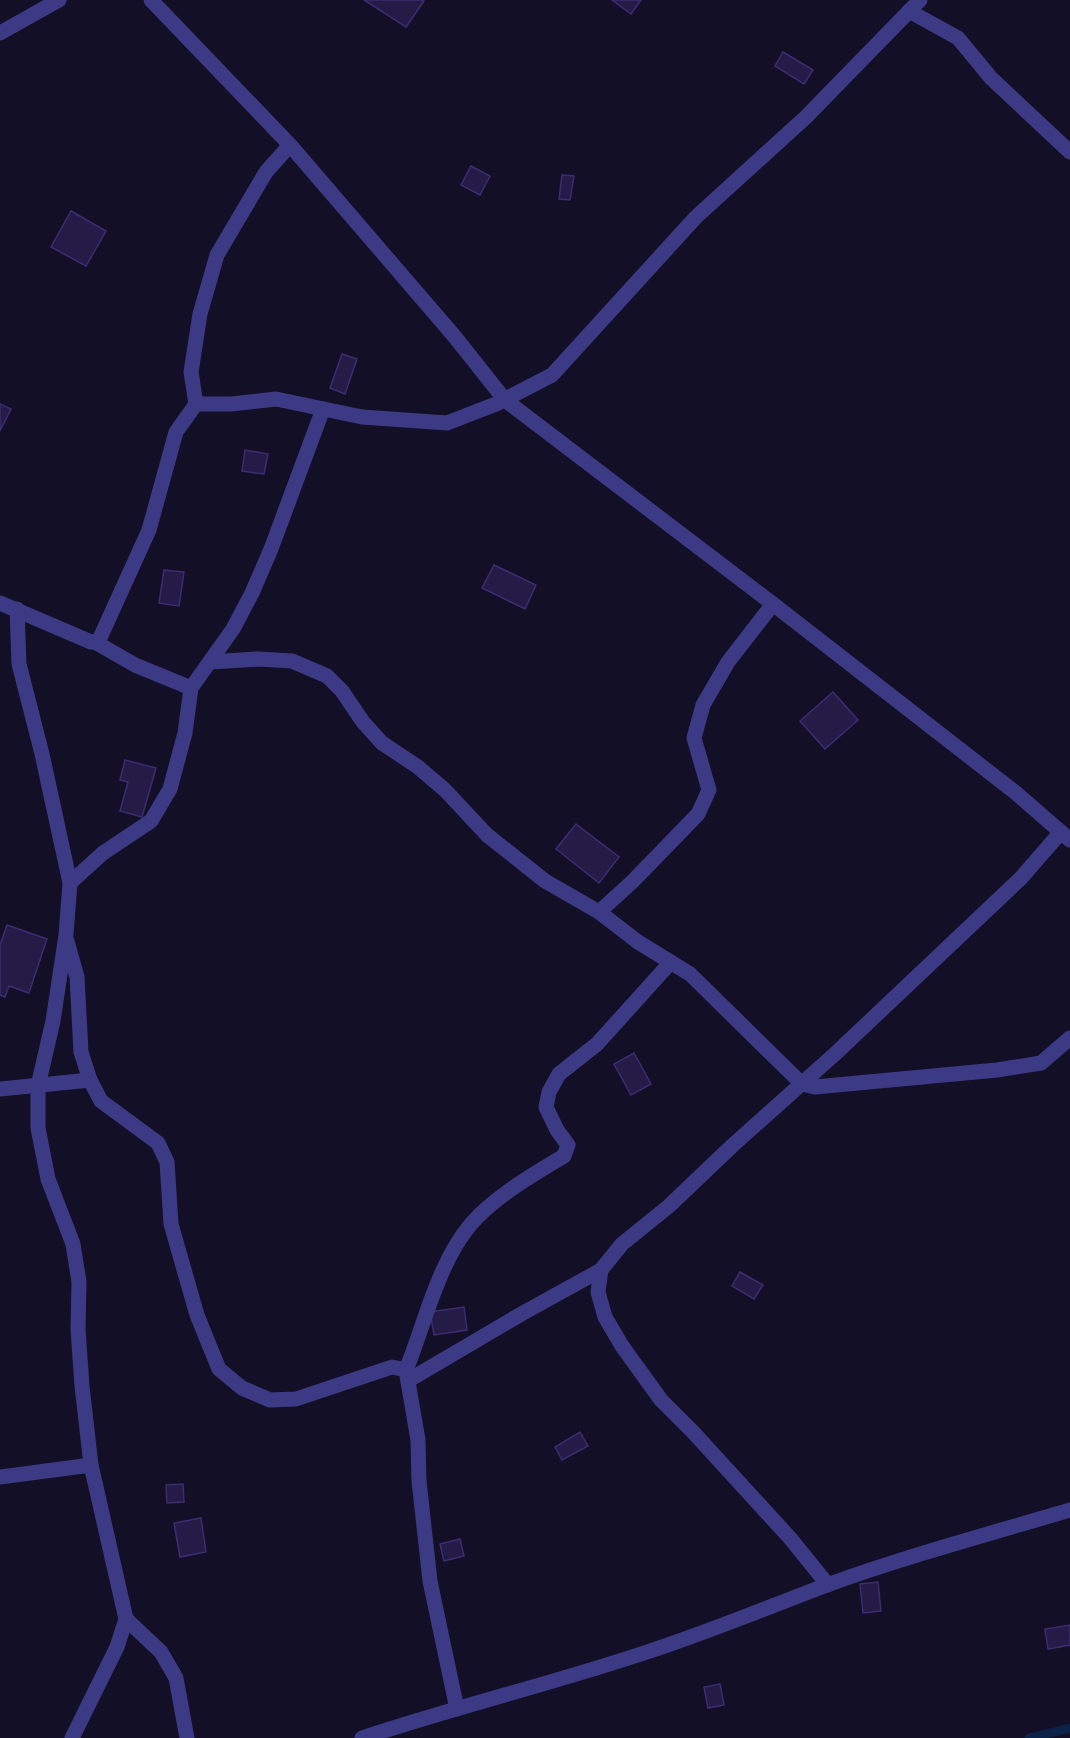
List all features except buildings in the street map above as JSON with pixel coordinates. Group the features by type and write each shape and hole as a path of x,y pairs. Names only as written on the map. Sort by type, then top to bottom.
{"street":[{"path":"0,33 58,0"},
{"path":"151,0 291,145 455,337 504,400 773,604 1016,793 1066,836 802,1084 669,1206 622,1244 601,1270 407,1375"},
{"path":"196,404 231,404 276,399 362,417 447,423 504,400 552,375 696,217 806,117 920,0"},
{"path":"909,11 958,38 991,78 1070,152"},
{"path":"95,642 100,638 149,530 176,432 196,404 191,372 200,314 217,255 266,172 291,145"},
{"path":"70,883 103,853 151,821 170,789 185,733 191,688 233,629 252,593 271,549 323,409"},
{"path":"0,603 95,642 135,665 191,688"},
{"path":"599,912 633,881 698,814 709,790 694,738 703,705 728,662 773,604"},
{"path":"16,609 19,664 42,753 70,883 66,935 53,1022 38,1086 38,1128 48,1179 73,1244 79,1282 78,1329 91,1465 126,1619 117,1647 72,1738"},
{"path":"210,662 258,659 292,661 327,676 342,691 363,722 382,743 418,767 446,790 487,835 545,881 599,912 638,942 690,974 802,1084 815,1087 997,1070 1041,1063 1070,1038"},
{"path":"66,935 77,977 81,1052 90,1080 101,1101 158,1143 168,1162 171,1224 196,1315 219,1369 242,1388 270,1400 296,1398 392,1367 407,1375"},
{"path":"457,1709 430,1581 419,1481 418,1440 407,1375 432,1298 456,1246 471,1224 490,1205 564,1156 568,1145 557,1130 546,1107 549,1092 559,1074 597,1044 671,962"},
{"path":"0,1089 90,1080"},
{"path":"601,1270 598,1292 605,1317 622,1346 661,1400 790,1538 828,1585"},
{"path":"0,1477 91,1465"},
{"path":"362,1738 606,1666 747,1617 828,1585 957,1543 1070,1510"},
{"path":"126,1619 161,1652 176,1678 187,1738"}],"waterway":[{"path":"1029,1738 1070,1728"}]}
